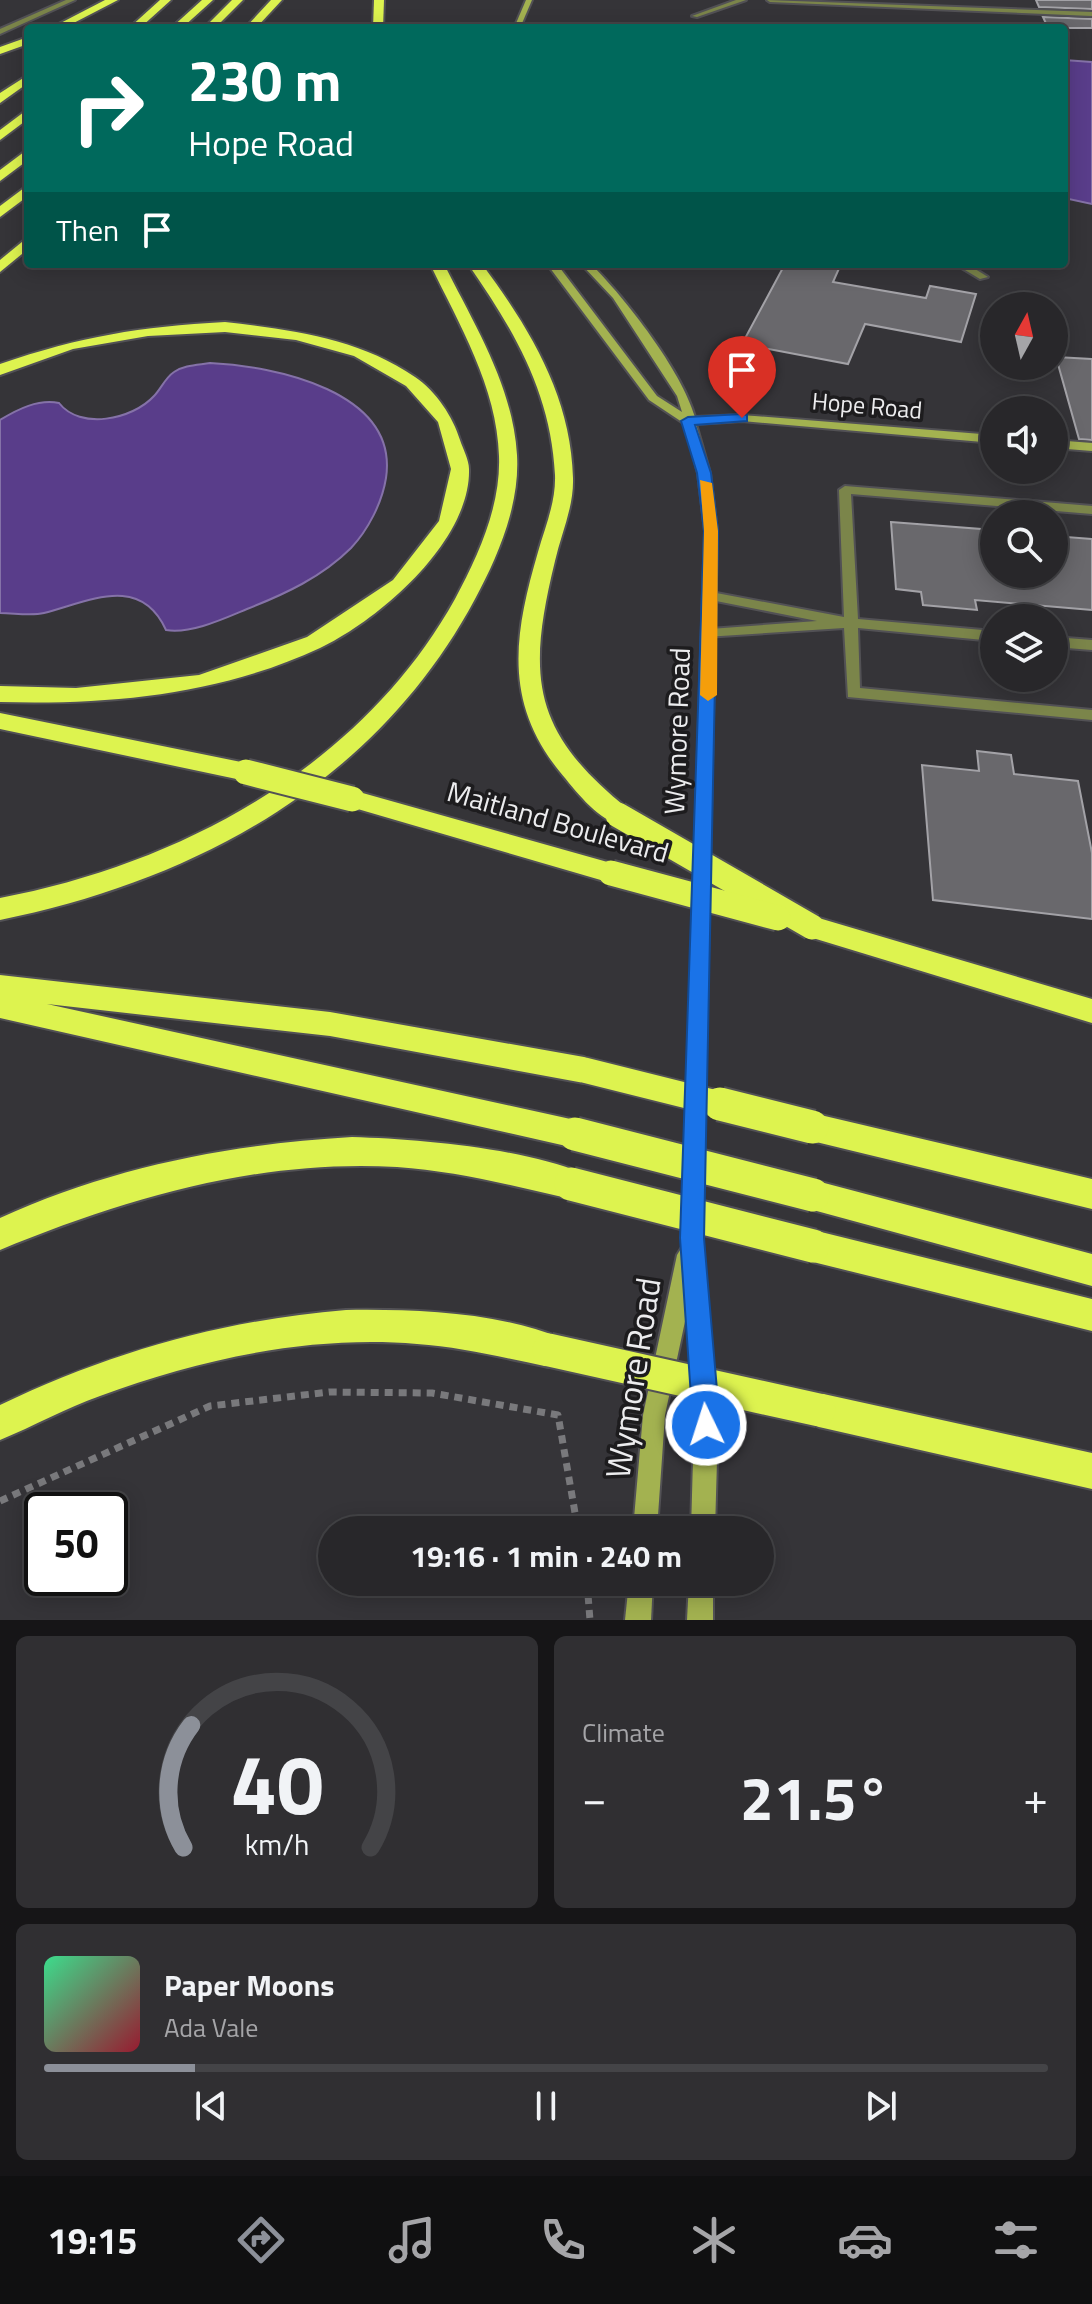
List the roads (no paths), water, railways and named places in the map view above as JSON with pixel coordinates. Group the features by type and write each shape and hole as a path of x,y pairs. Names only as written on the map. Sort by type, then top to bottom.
{"highway":[{"path":"64,24 113,0"},
{"path":"93,24 124,0"},
{"path":"139,24 166,0"},
{"path":"181,24 208,0"},
{"path":"213,24 238,0"},
{"path":"254,24 277,0"},
{"path":"378,24 379,0"},
{"path":"0,51 24,42"},
{"path":"0,99 24,81"},
{"path":"0,136 24,116"},
{"path":"0,177 24,156"},
{"path":"0,213 24,192"},
{"path":"0,268 24,245"},
{"path":"0,909 132,875 205,843 288,794 333,759 411,684 476,579 500,517 508,457 496,395 439,268"},
{"path":"478,268 542,366 557,417 564,482 536,598 529,688 541,722 563,759 593,796 618,815 812,927"},
{"path":"0,370 70,345 148,331 225,327 297,335 360,353 412,382 446,421 460,469 448,522 400,585 314,642 201,682 76,696 0,694"},
{"name":"Maitland Boulevard","path":"0,721 246,772 352,799 812,927 1092,1011"},
{"path":"0,987 330,1024 584,1070 1092,1194"},
{"path":"0,1006 575,1134 1092,1270"},
{"path":"0,1234 101,1194 288,1155 395,1153 494,1166 1092,1315"},
{"path":"0,1423 184,1351 260,1332 332,1326 402,1326 549,1350 1092,1471"}],"main road":[{"path":"519,24 529,0"},
{"path":"555,268 653,398 688,421"},
{"name":"Wymore Road","path":"590,268 617,296 683,396 704,473 711,531 692,1238 706,1425 703,1516"},
{"name":"Hope Road","path":"688,421 742,418 980,438"},
{"path":"1068,445 1092,447"},
{"name":"Wymore Road","path":"646,1516 654,1415 692,1238"},
{"path":"638,1620 640,1596"},
{"path":"700,1620 701,1596"}],"street":[{"path":"0,32 72,0"},
{"path":"695,16 743,0"},
{"path":"770,0 892,2 1092,14"},
{"path":"967,268 983,277"},
{"path":"1092,510 845,490 853,693 1092,715"},
{"path":"711,596 851,623 980,635"},
{"path":"710,634 851,623"},
{"path":"1068,643 1092,645"}]}
